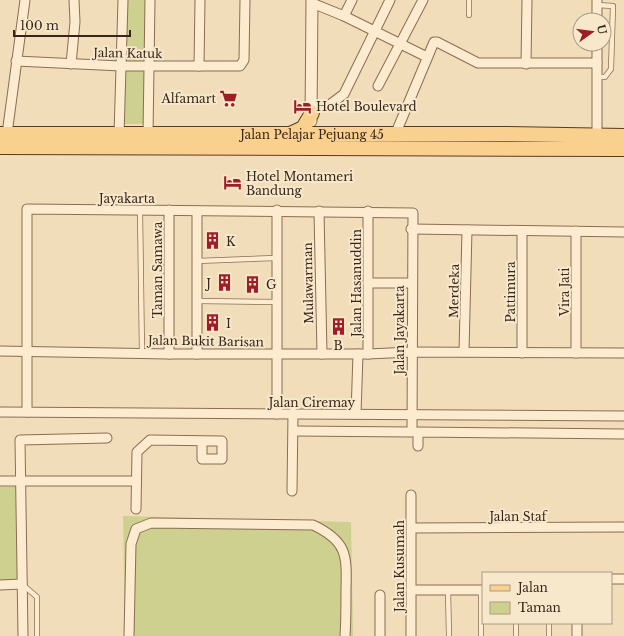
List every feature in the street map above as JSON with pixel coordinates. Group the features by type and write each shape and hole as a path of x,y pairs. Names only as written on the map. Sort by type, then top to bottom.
{"main road":[{"path":"287,135 303,128 312,110 329,135"},
{"name":"Jalan Pelajar Pejuang 45","path":"4,134 287,135 310,141 329,135 624,136"},
{"name":"Jalan Pelajar Pejuang 45","path":"0,147 310,141 624,149"}],"street":[{"path":"4,134 25,0"},
{"path":"71,64 75,22 74,0"},
{"path":"119,135 123,0"},
{"path":"148,135 150,0"},
{"path":"199,66 200,0"},
{"name":"Jalan Katuk","path":"16,61 121,66 240,66 244,60 245,0"},
{"path":"344,16 352,0"},
{"path":"312,110 328,106 344,94 390,0"},
{"path":"378,86 423,0"},
{"path":"526,64 527,0"},
{"path":"310,141 312,110 312,2 427,57"},
{"path":"395,135 433,43 437,42 478,63 597,64"},
{"path":"597,52 597,136"},
{"name":"Jayakarta","path":"27,412 27,210 277,210 412,213 411,229"},
{"name":"Taman Samawa","path":"169,210 169,354"},
{"path":"277,210 277,414"},
{"path":"197,211 197,354"},
{"name":"Mulawarman","path":"319,211 322,354"},
{"name":"Jalan Hasanuddin","path":"368,211 368,354"},
{"path":"411,229 624,232"},
{"name":"Jalan Jayakarta","path":"294,431 412,432 411,229"},
{"name":"Merdeka","path":"464,352 467,230"},
{"name":"Pattimura","path":"522,230 522,353"},
{"name":"Vira Jati","path":"576,231 576,353"},
{"path":"368,283 412,283"},
{"name":"Jalan Bukit Barisan","path":"0,350 169,354 368,354 412,352 624,353"},
{"path":"356,414 358,354"},
{"name":"Jalan Ciremay","path":"0,412 624,416"},
{"path":"292,491 294,431 293,413"},
{"path":"418,446 418,432 624,434"},
{"path":"22,636 20,440 107,438"},
{"path":"136,509 138,452 150,440 202,441"},
{"path":"0,482 136,481"},
{"name":"Jalan Kusumah","path":"411,495 411,636"},
{"path":"129,636 131,544 136,528 151,523 313,525 324,530 334,538 346,560 345,636"},
{"name":"Jalan Staf","path":"412,528 624,527"},
{"path":"612,579 624,579"},
{"path":"0,585 22,584"},
{"path":"411,590 482,590"},
{"path":"380,595 380,636"},
{"path":"577,624 577,636"}],"lane":[{"path":"468,0 469,15"},
{"path":"597,2 614,6 611,69 605,77 598,77"},
{"path":"140,210 142,353"},
{"path":"197,261 276,258"},
{"path":"198,301 277,302"},
{"path":"22,584 37,597 37,636"},
{"path":"448,590 449,636"},
{"path":"481,636 482,590"},
{"path":"516,624 516,636"},
{"path":"549,624 549,636"}],"green space":[{"path":"125,0 150,0 151,124 123,124"},
{"path":"0,487 17,487 19,581 0,582"},
{"path":"123,516 351,522 353,636 125,636"}],"place":[{"name":"Alfamart","path":"229,98"},
{"name":"Hotel Boulevard","path":"303,106"},
{"name":"Hotel Montameri Bandung","path":"233,183"},
{"name":"K","path":"213,241"},
{"name":"J","path":"224,283"},
{"name":"G","path":"253,284"},
{"name":"I","path":"213,323"},
{"name":"B","path":"338,326"}]}
